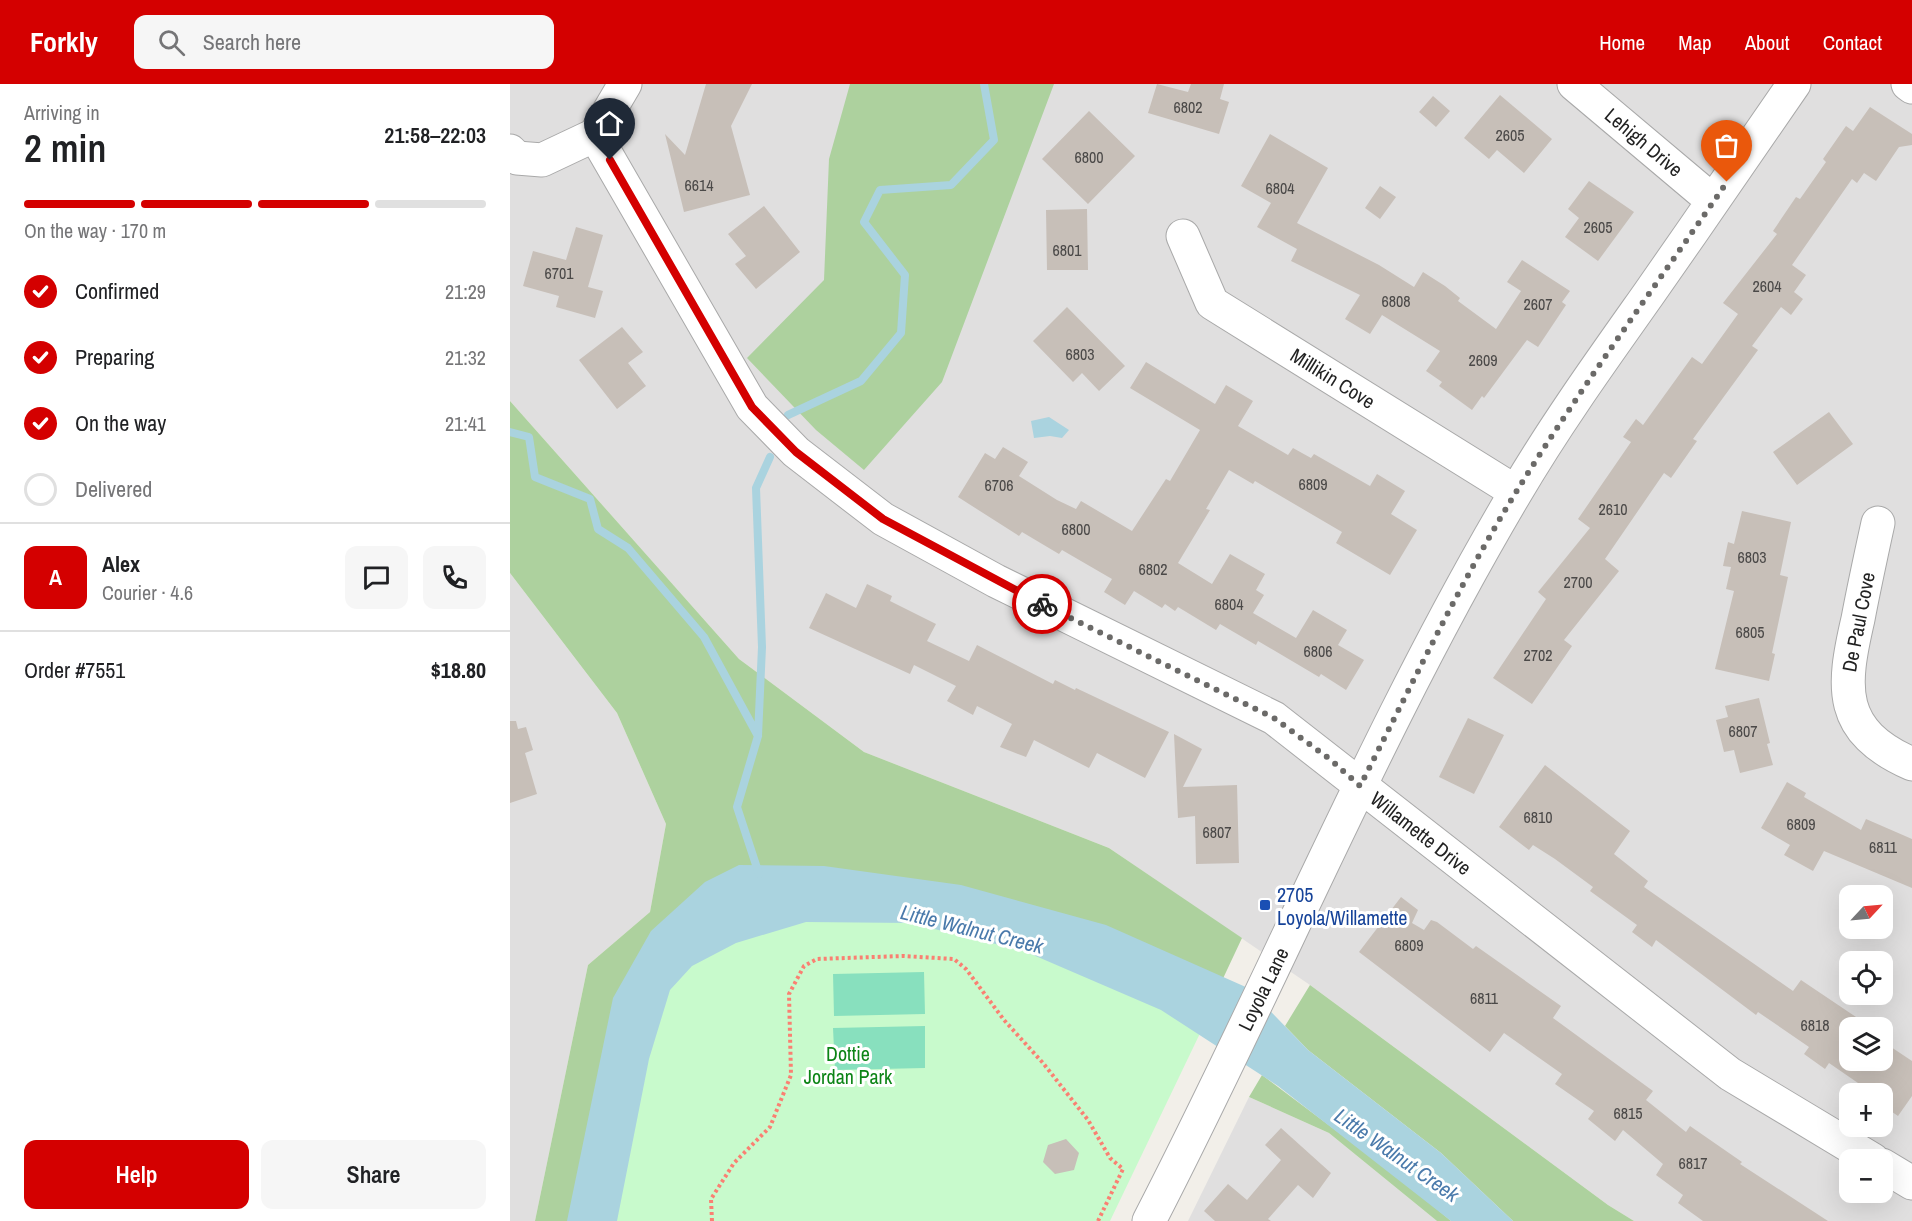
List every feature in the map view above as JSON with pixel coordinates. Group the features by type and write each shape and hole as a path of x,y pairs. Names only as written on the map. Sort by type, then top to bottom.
{"street":[{"path":"510,151 517,158 542,160 595,135 625,84"},
{"name":"Lehigh Drive","path":"1574,84 1713,201"},
{"name":"Loyola Lane","path":"1149,1221 1285,945 1360,786 1442,625 1516,492 1580,392 1794,84"},
{"path":"1908,84 1912,87"},
{"name":"Willamette Drive","path":"595,135 752,407 796,452 883,519 996,581 1274,718 1331,760 1360,786 1730,1074 1855,1149"},
{"name":"Millikin Cove","path":"1183,236 1212,303 1516,492"},
{"name":"De Paul Cove","path":"1878,523 1846,684 1852,710 1864,732 1885,751 1912,764"},
{"path":"1893,1172 1912,1183"}],"path":[{"path":"712,1221 711,1199 734,1163 770,1127 791,1075 789,994 804,966 817,960 903,956 954,959 966,969 1004,1020 1088,1120 1110,1158 1123,1169 1098,1221"}],"shaded area":[{"path":"510,84 1912,84 1912,1221 1634,1221 1608,1205 1310,985 1109,848 864,752 739,659 510,401"},
{"path":"510,573 617,713 666,824 650,912 588,965 535,1221 510,1221"},
{"path":"1249,1097 1329,1133 1437,1221 1188,1221"}],"green space":[{"path":"850,84 1054,84 942,382 864,470 816,430 747,358 824,280 829,159"},
{"path":"510,401 739,659 864,752 1109,848 1242,938 1204,1019 735,1221 535,1221 588,965 650,912 666,824 617,713 510,573"},
{"name":"Dottie Jordan Park","path":"848,906 1061,952 1204,1025 1110,1221 594,1221 618,1015 710,942"},
{"path":"924,972 925,1014 834,1016 833,974"},
{"path":"1310,985 1608,1205 1634,1221 1513,1221 1441,1153 1308,1050 1285,1026"},
{"path":"925,1026 925,1068 835,1070 833,1028"},
{"path":"1262,1075 1406,1183 1451,1221 1437,1221 1329,1133 1249,1097"}],"water":[{"path":"1049,417 1069,430 1062,438 1050,436 1034,438 1031,421"},
{"name":"Little Walnut Creek","path":"739,865 824,866 961,885 1106,925 1248,988 1308,1050 1441,1153 1513,1221 1451,1221 1278,1086 1161,1010 1024,951 910,923 806,922 736,943 692,966 670,990 649,1059 617,1221 567,1221 613,998 651,931 705,882"}],"building":[{"path":"706,84 752,84 731,126 750,195 684,212 665,134 685,155"},
{"path":"1157,84 1188,92 1191,84 1224,84 1220,99 1229,102 1219,134 1148,113"},
{"path":"1500,95 1552,139 1524,173 1497,150 1489,159 1464,138"},
{"path":"1433,96 1450,111 1436,127 1419,112"},
{"path":"1870,107 1912,134 1912,145 1899,147 1876,181 1864,173 1857,183 1852,179 1792,265 1806,275 1794,292 1803,299 1791,315 1781,307 1752,346 1758,350 1693,439 1697,441 1671,478 1664,473 1605,559 1619,571 1564,640 1572,646 1532,704 1493,678 1546,599 1538,592 1590,528 1578,519 1631,442 1623,437 1636,419 1643,425 1692,357 1702,364 1738,314 1723,303 1777,234 1773,231 1796,197 1800,199 1826,162 1823,159 1846,126 1853,131"},
{"path":"1089,111 1135,156 1088,204 1042,159"},
{"path":"1270,134 1328,168 1297,223 1379,265 1414,287 1423,272 1445,286 1460,298 1458,301 1496,329 1521,291 1507,282 1522,260 1570,291 1562,302 1566,305 1538,347 1527,340 1484,398 1482,396 1472,410 1439,386 1442,382 1426,371 1440,351 1382,315 1370,334 1345,319 1360,295 1291,261 1297,249 1257,227 1271,203 1241,186"},
{"path":"1589,181 1634,212 1598,261 1565,237 1579,218 1568,209"},
{"path":"1380,186 1396,197 1380,219 1365,208"},
{"path":"764,206 800,252 756,289 735,264 746,256 728,234"},
{"path":"1087,209 1088,270 1047,270 1046,210"},
{"path":"576,227 603,235 588,287 603,291 595,318 556,307 559,296 523,286 533,251 566,260"},
{"path":"1067,307 1125,366 1099,391 1082,373 1073,382 1033,341"},
{"path":"622,327 643,352 628,363 646,386 617,409 579,360"},
{"path":"1146,362 1215,404 1226,385 1253,401 1238,426 1288,455 1293,448 1311,458 1314,454 1370,486 1377,474 1405,491 1391,514 1417,530 1390,575 1336,543 1342,532 1255,481 1253,484 1229,470 1206,509 1210,510 1178,563 1212,584 1230,554 1265,574 1256,590 1264,595 1253,613 1296,638 1313,610 1347,630 1338,645 1364,660 1346,690 1321,674 1319,677 1258,641 1256,645 1220,624 1216,630 1178,607 1175,611 1165,604 1162,608 1134,591 1125,605 1104,592 1112,579 1062,550 1059,554 1022,532 1019,536 958,497 985,453 995,459 1003,447 1028,462 1019,476 1057,500 1076,509 1081,501 1132,531 1166,479 1170,481 1200,430 1130,388"},
{"path":"1829,412 1853,444 1797,485 1773,452"},
{"path":"1742,511 1791,522 1780,575 1788,577 1772,653 1775,654 1769,681 1715,669 1734,591 1726,589 1731,567 1723,566 1728,542 1734,544"},
{"path":"867,584 892,596 890,601 936,624 927,641 969,661 977,645 1053,684 1055,680 1075,690 1076,688 1169,732 1145,778 1097,753 1089,768 1034,740 1026,757 1000,747 1012,724 977,706 973,715 947,701 956,686 914,665 910,674 809,628 826,593 856,608"},
{"path":"1759,698 1773,765 1740,773 1734,750 1724,752 1716,720 1728,717 1725,706"},
{"path":"1468,718 1504,735 1474,794 1439,777"},
{"path":"510,721 516,721 518,729 526,727 533,750 525,753 537,794 510,803"},
{"path":"1174,734 1202,749 1183,787 1237,785 1239,863 1196,864 1195,816 1178,818"},
{"path":"1545,765 1630,831 1614,854 1648,881 1644,887 1793,991 1801,980 1856,1017 1839,1017 1839,1070 1829,1063 1825,1069 1804,1054 1809,1047 1758,1012 1756,1015 1656,940 1652,947 1632,932 1637,925 1590,891 1593,887 1533,845 1529,850 1499,827"},
{"path":"1787,782 1806,793 1804,797 1861,830 1866,819 1912,839 1912,888 1824,851 1813,871 1784,855 1790,845 1761,828"},
{"path":"1401,897 1418,910 1412,923 1424,930 1431,920 1437,922 1473,949 1476,946 1561,1006 1553,1018 1653,1091 1646,1100 1686,1132 1690,1126 1742,1162 1740,1164 1828,1221 1703,1221 1678,1203 1683,1195 1656,1175 1663,1164 1623,1130 1615,1141 1588,1119 1594,1111 1555,1084 1562,1074 1504,1033 1490,1052 1359,952"},
{"path":"1893,1048 1912,1061 1912,1096 1898,1116 1893,1113 1893,1083 1858,1083 1841,1071 1893,1071"},
{"path":"1281,1128 1331,1173 1313,1198 1298,1185 1268,1219 1271,1221 1215,1221 1204,1211 1228,1184 1247,1200 1281,1160 1265,1145"},
{"path":"1066,1139 1079,1153 1074,1170 1055,1174 1043,1162 1048,1145"}],"waterway":[{"path":"788,415 861,381 901,333 905,275 864,222 880,190 951,185 994,140 984,84"},
{"path":"510,432 529,437 535,477 590,499 598,529 628,548 704,637 758,736"},
{"path":"759,874 737,807 758,736 762,647 756,488 770,457"}],"way so far":[{"path":"1042,604 1274,718 1331,760 1360,786 1442,625 1516,492 1580,392 1727,182"}],"place":[{"name":"2705 Loyola/Willamette","path":"1265,905"}],"route":[{"path":"610,160 752,407 796,452 883,519 1042,604"}]}
